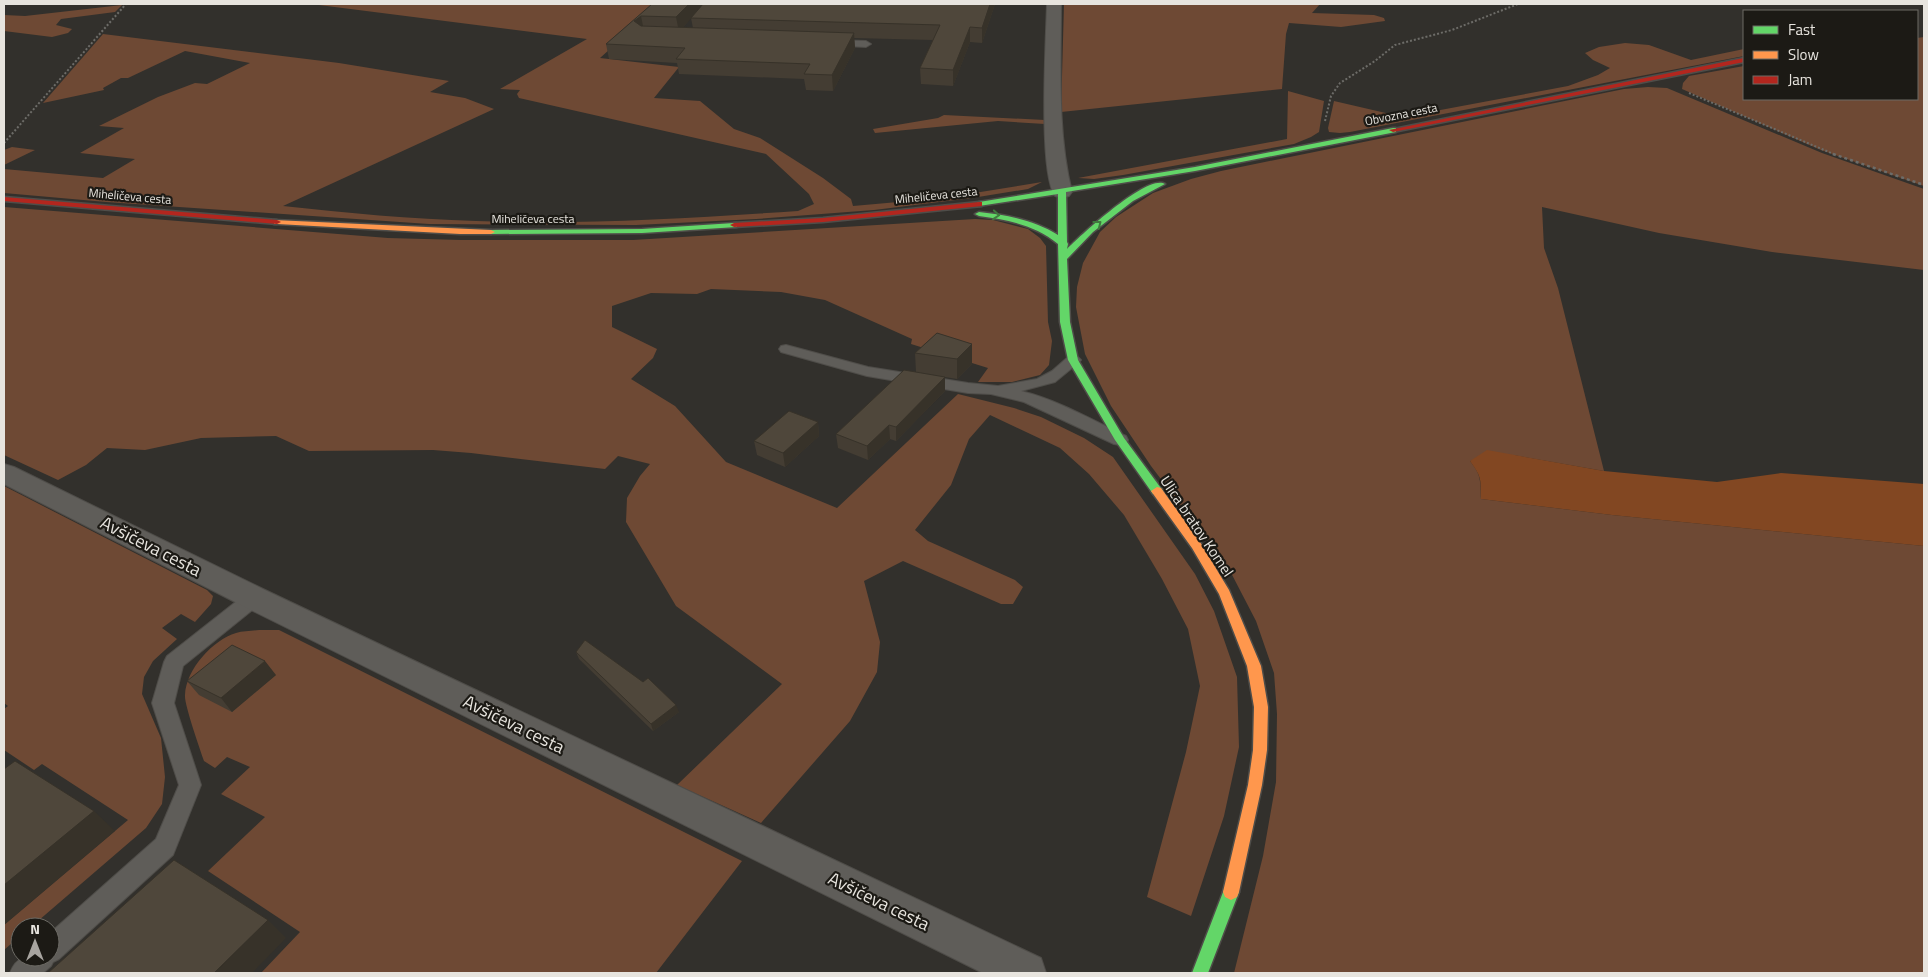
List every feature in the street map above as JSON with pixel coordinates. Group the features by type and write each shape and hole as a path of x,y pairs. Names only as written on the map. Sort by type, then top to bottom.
{"street":[{"path":"1054,4 1053,83 1056,166 1062,192"},
{"name":"Obvozna cesta","path":"1062,192 1195,169 1743,60"},
{"path":"1063,258 1090,230 1130,199 1195,169"},
{"name":"Miheličeva cesta","path":"4,199 287,223 460,232 652,230 746,226 913,212 1062,192"},
{"name":"Ulica bratov Komel","path":"1062,192 1064,244 1062,295 1065,322 1073,360 1120,440 1196,545 1225,593 1254,666 1261,707 1260,750 1246,831 1230,896 1200,973"},
{"path":"913,212 1007,216 1034,223 1051,231 1064,244"},
{"name":"Avšičeva cesta","path":"4,473 254,598 1026,973"}],"lane":[{"path":"819,42 866,44"},
{"path":"786,349 867,371 968,388 992,389 1042,383 1060,375 1073,360"},
{"path":"992,389 1029,398 1070,415 1120,440"},
{"path":"60,941 165,847 190,785 163,702 174,662 254,598"}],"path":[{"path":"4,144 126,4"},
{"path":"1321,144 1331,94 1341,81 1376,60 1397,44 1457,29 1518,4"},
{"path":"1651,78 1851,161 1924,185"}],"shaded area":[{"path":"311,4 660,4 600,58 679,67 654,98 700,101 734,129 760,138 823,178 851,199 853,206 943,198 1042,182 1028,189 874,210 756,219 636,225 429,224 106,202 4,193 4,169 103,178 135,159 80,153 124,128 99,126 158,97 195,83 207,84 250,63 185,51 128,78 121,78 103,88 104,90 43,103 103,34 339,63 449,81 430,92 465,98 494,109 283,206 427,219 556,222 798,211 814,204 809,194 766,154 519,98 517,94 520,90 500,89 587,39"},
{"path":"1064,4 1320,4 1312,13 1374,15 1384,18 1385,21 1341,27 1289,23 1286,34 1282,89 1061,112"},
{"path":"122,5 115,12 61,19 56,25 72,29 68,33 52,37 4,31 4,15 25,16"},
{"path":"1924,37 1924,186 1821,150 1682,89 1683,83 1689,76 1743,66 1743,100 1918,100 1918,38"},
{"path":"1625,43 1649,45 1691,60 1743,49 1743,56 1350,132 1329,132 1328,128 1334,101 1403,117 1568,86 1598,75 1610,68 1593,60 1585,53 1599,47"},
{"path":"1667,88 1822,153 1924,189 1924,270 1772,252 1659,233 1542,207 1544,248 1558,288 1604,471 1513,455 1470,461 1478,475 1481,499 1612,515 1924,546 1924,973 1234,973 1263,856 1276,782 1277,714 1274,673 1256,621 1229,569 1151,466 1111,406 1085,354 1076,307 1077,287 1083,263 1100,232 1116,217 1153,193 1191,179 1221,171 1624,89"},
{"path":"1288,91 1324,101 1319,132 1311,137 1294,144 1123,175 1094,179 1078,178 1287,139"},
{"path":"944,115 1045,120 1045,124 998,121 875,133 873,129 938,118"},
{"path":"12,147 35,150 4,165 4,150"},
{"path":"4,207 388,238 461,240 633,240 975,219 993,220 1028,229 1040,238 1046,246 1048,322 1052,341 1049,365 1040,375 1012,382 978,382 988,368 911,344 912,339 825,300 781,292 711,289 697,294 651,293 612,306 612,327 657,349 653,358 631,379 675,406 726,462 837,508 958,394 1041,417 1084,438 1113,457 1195,574 1214,611 1237,677 1239,747 1224,816 1191,916 1147,897 1186,752 1200,686 1188,629 1162,579 1124,515 1089,474 1060,448 990,415 969,439 951,485 915,530 928,541 1015,580 1023,587 1013,604 1001,604 903,561 864,581 880,642 877,672 850,721 761,823 677,785 782,684 676,606 626,522 627,498 640,476 650,464 618,456 605,469 433,450 309,451 276,436 201,438 145,450 107,448 86,465 58,480 4,455"},
{"path":"1487,450 1604,471 1717,482 1781,473 1924,484 1924,546 1612,515 1481,499 1480,479 1470,461"},
{"path":"4,486 207,590 213,596 211,604 195,622 181,614 162,628 177,639 153,661 144,677 142,694 161,738 165,777 162,804 146,828 43,917 13,917 128,820 42,764 34,770 4,750 4,709 8,706 4,703"},
{"path":"279,630 742,861 656,973 261,973 300,932 208,871 265,817 221,794 250,767 227,757 215,768 204,761 185,700 190,675 210,649 218,642 236,633"},
{"path":"10,920 10,945 4,950 4,925"}],"building":[{"path":"652,4 689,4 676,17 641,16 634,21 641,26 854,33 832,75 804,74 810,64 676,59 685,48 606,44"},
{"path":"703,4 990,4 982,28 970,27 953,70 920,68 940,25 691,18"},
{"path":"937,333 972,344 957,359 915,353"},
{"path":"904,370 945,377 896,427 889,425 867,446 836,434"},
{"path":"789,411 818,422 783,453 754,441"},
{"path":"585,640 643,682 648,678 676,705 651,724 576,652"},
{"path":"232,645 265,661 221,698 187,681"},
{"path":"15,761 94,811 4,885 4,769"},
{"path":"174,860 268,920 214,973 48,973 55,967 60,967 60,962"}],"traffic: fast":[{"path":"979,204 1195,169 1393,130"},
{"path":"1063,258 1090,230 1130,199 1161,184"},
{"path":"1062,192 1063,295 1065,322 1073,360 1120,440 1157,491"},
{"path":"979,214 1024,222 1045,230 1064,244"},
{"path":"491,232 642,231 734,225"},
{"path":"1200,973 1231,892"}],"traffic: slow":[{"path":"277,222 491,232"},
{"path":"1157,491 1196,545 1225,593 1254,666 1261,707 1260,750 1255,785 1231,892"}],"traffic: jam":[{"path":"1918,33 1924,33"},
{"path":"1393,130 1743,60"},
{"path":"4,199 277,222"},
{"path":"734,225 823,220 979,204"}]}
